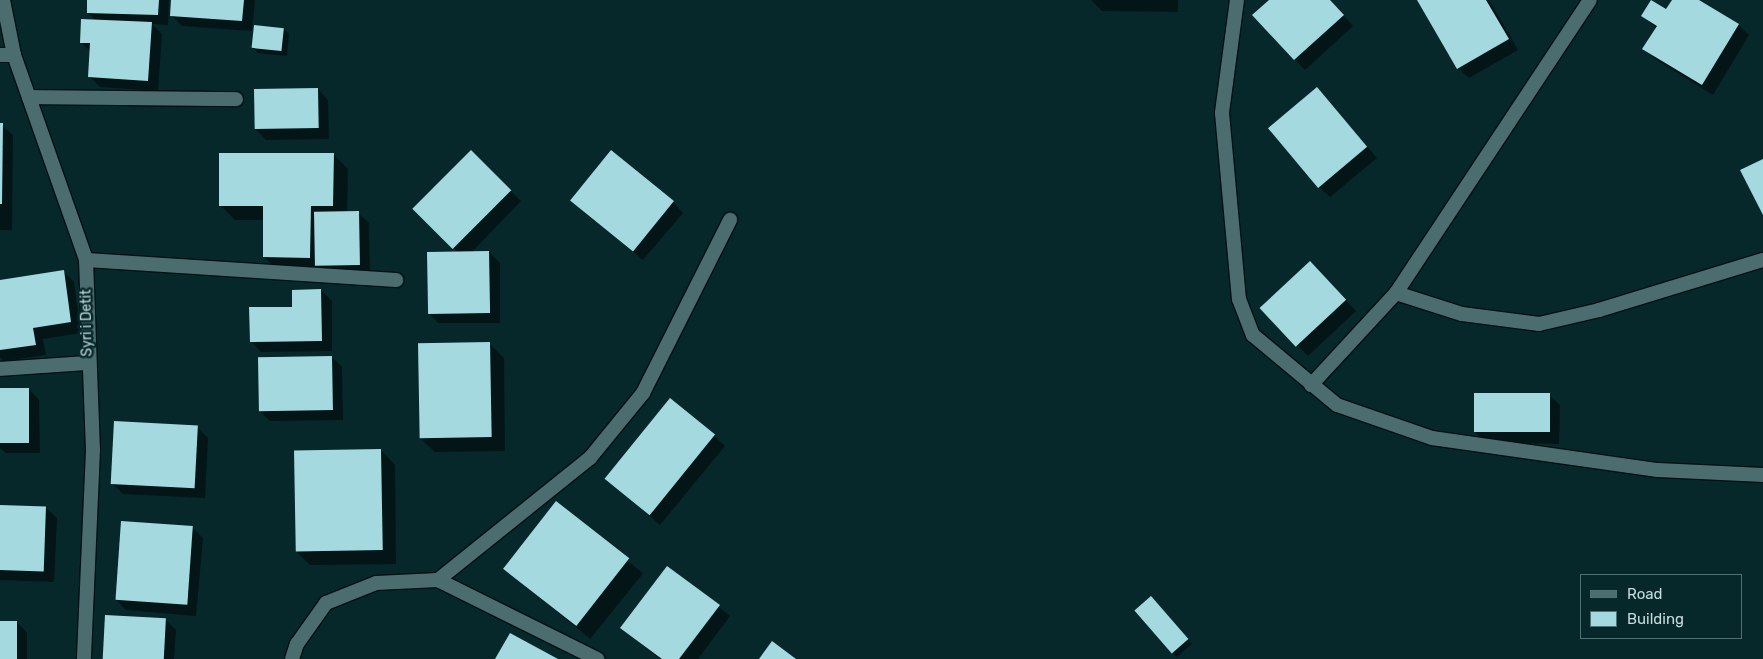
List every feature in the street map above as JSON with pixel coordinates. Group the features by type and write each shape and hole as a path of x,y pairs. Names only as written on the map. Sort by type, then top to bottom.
{"street":[{"name":"Syri i Detit","path":"3,0 7,55 29,97 86,260 87,363 93,450 84,659"},
{"path":"1237,0 1222,112 1239,299 1253,335 1337,405 1432,438 1658,470 1763,475"},
{"path":"1311,385 1396,293 1590,0"},
{"path":"29,97 236,99"},
{"path":"438,580 590,458 637,400 730,220"},
{"path":"86,260 396,280"},
{"path":"1396,293 1462,314 1539,324 1599,310 1763,260"},
{"path":"0,369 87,363"},
{"path":"292,659 297,644 326,603 376,583 438,580 597,659"}],"building":[{"path":"87,0 159,0 158,15 87,13"},
{"path":"171,0 244,0 242,21 170,16"},
{"path":"1269,0 1330,0 1344,15 1294,60 1252,15"},
{"path":"1417,0 1486,0 1509,39 1457,69"},
{"path":"1651,0 1666,9 1672,0 1699,0 1739,24 1702,85 1642,49 1657,26 1641,16"},
{"path":"81,19 152,22 148,81 88,77 90,43 80,43"},
{"path":"254,25 284,28 281,51 252,48"},
{"path":"1317,87 1367,147 1318,188 1268,128"},
{"path":"318,88 319,128 255,129 254,89"},
{"path":"0,123 3,123 2,204 0,204"},
{"path":"471,150 511,190 453,249 412,209"},
{"path":"611,150 674,201 633,251 570,201"},
{"path":"219,153 334,153 333,206 311,206 310,258 263,257 263,206 219,206"},
{"path":"1763,159 1763,215 1740,170"},
{"path":"359,211 360,265 315,266 314,212"},
{"path":"489,251 490,313 428,314 427,252"},
{"path":"1310,261 1346,300 1296,347 1260,308"},
{"path":"64,270 71,322 33,328 36,345 0,350 0,280"},
{"path":"321,289 322,341 250,342 249,307 292,307 292,290"},
{"path":"490,342 492,437 420,438 418,343"},
{"path":"332,356 333,410 259,411 258,357"},
{"path":"0,388 29,388 29,443 0,443"},
{"path":"1474,393 1550,393 1550,432 1474,432"},
{"path":"670,398 715,435 650,515 605,479"},
{"path":"114,421 198,425 195,488 111,484"},
{"path":"381,449 383,550 296,552 294,451"},
{"path":"556,501 629,558 576,626 503,569"},
{"path":"0,505 46,507 44,572 0,570"},
{"path":"121,521 193,526 187,605 115,600"},
{"path":"667,566 720,605 679,659 662,659 620,628"},
{"path":"1151,596 1188,639 1172,653 1134,610"},
{"path":"105,615 166,618 164,659 103,659"},
{"path":"0,621 17,621 17,659 0,659"},
{"path":"510,633 558,659 495,659"},
{"path":"772,641 796,659 759,659"}]}
